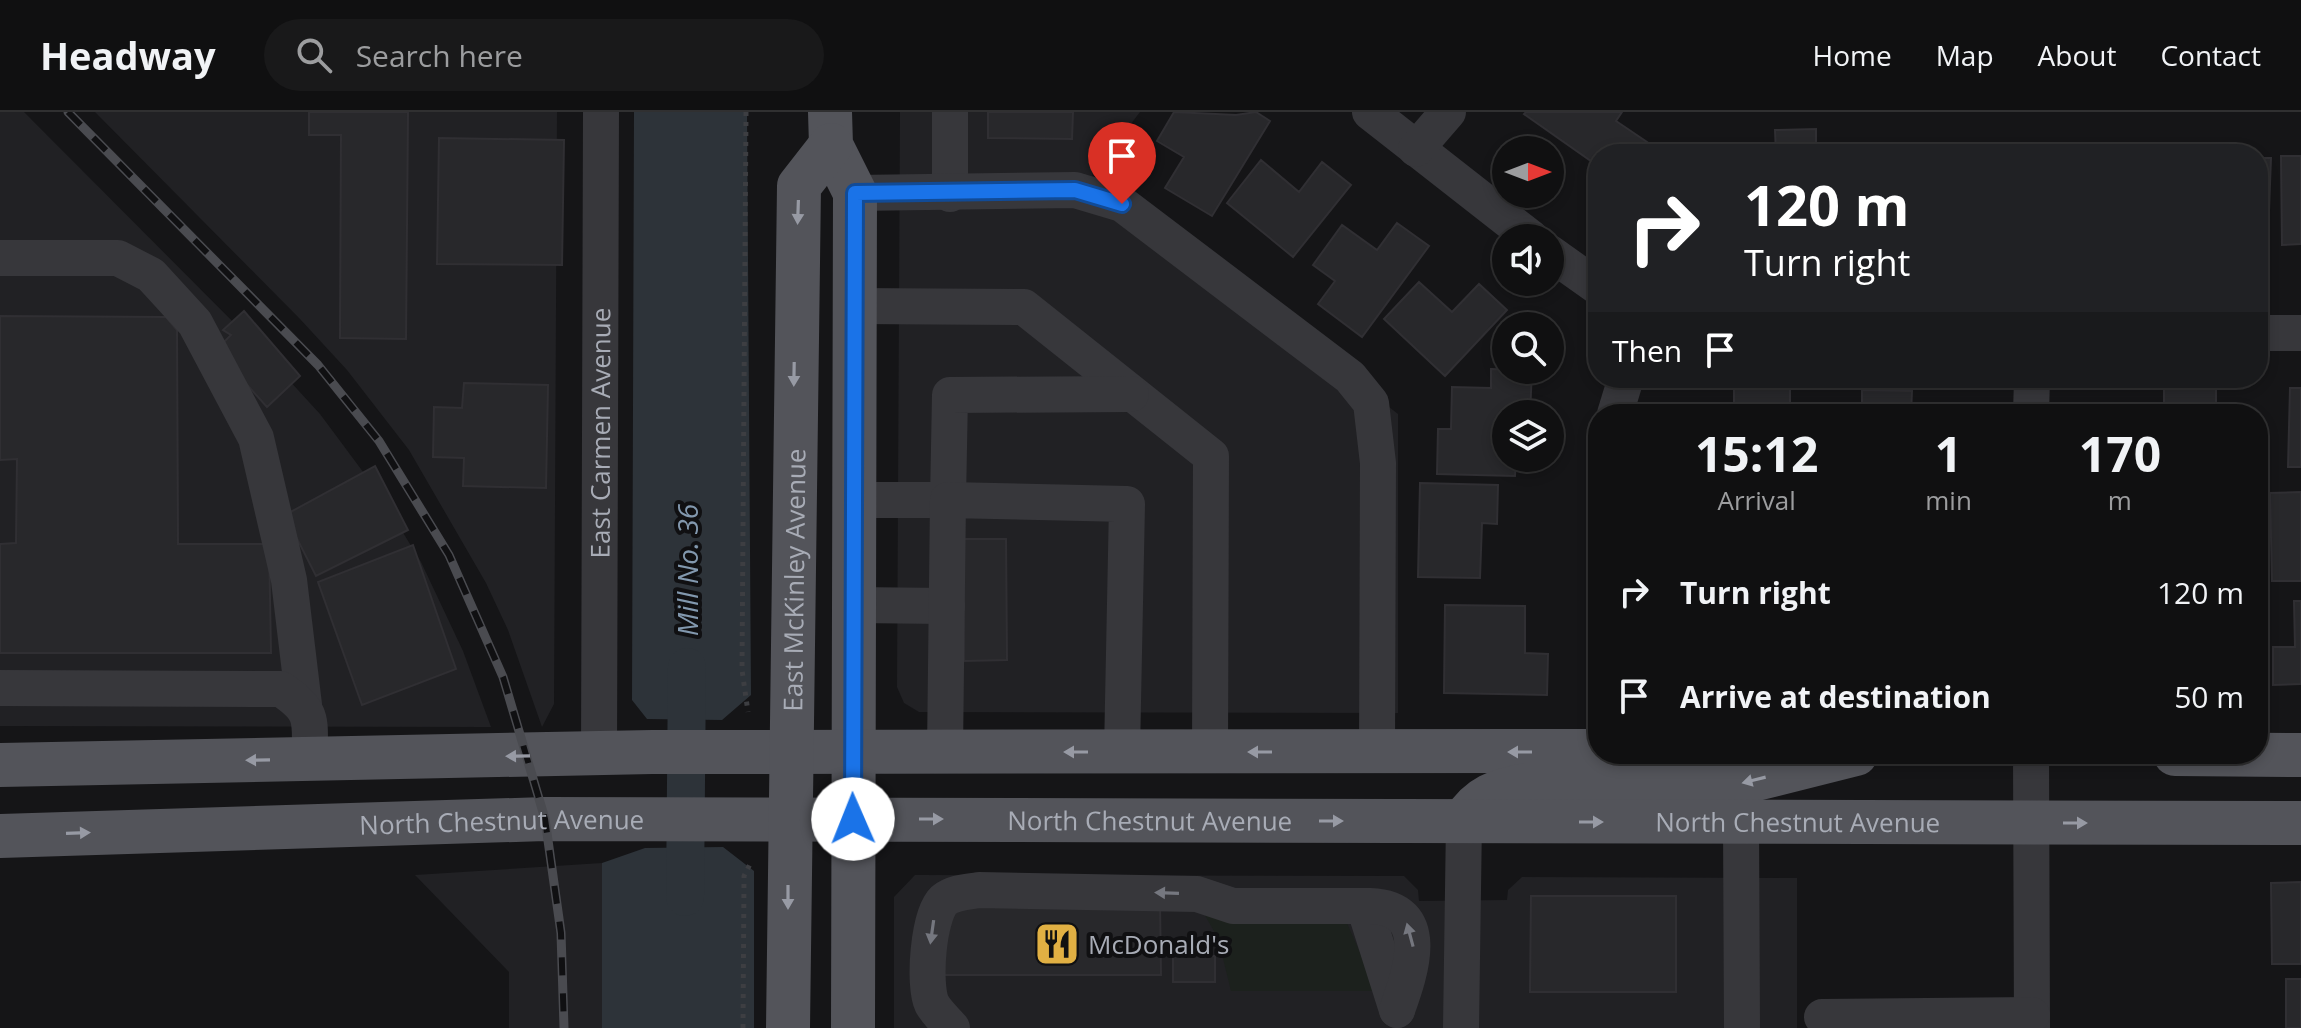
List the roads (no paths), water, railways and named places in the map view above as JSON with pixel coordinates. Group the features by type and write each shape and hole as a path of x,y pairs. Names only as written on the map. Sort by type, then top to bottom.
{"main road":[{"name":"East McKinley Avenue","path":"830,128 855,193 853,1028"},
{"name":"East McKinley Avenue","path":"788,1028 788,819 799,186 830,128"},
{"path":"0,765 652,752 1588,751"},
{"path":"510,820 599,753"},
{"path":"2268,755 2301,755"},
{"path":"1464,821 1474,805 1494,792 1525,785 1732,785 1816,764"},
{"name":"North Chestnut Avenue","path":"0,836 510,820 650,819 2301,823"}],"street":[{"name":"East Carmen Avenue","path":"599,753 601,112"},
{"path":"950,112 950,194"},
{"path":"1370,112 1513,224"},
{"path":"1416,149 1448,112"},
{"path":"855,193 1075,190 1122,204 1350,377 1371,403 1378,463 1377,753"},
{"path":"0,258 118,258 151,275 195,323 256,438 289,580 304,705 309,717 310,759"},
{"path":"1564,263 1588,280"},
{"path":"854,306 1024,307 1211,456 1210,752"},
{"path":"2268,333 2301,333"},
{"path":"945,751 950,395 1131,394"},
{"path":"854,500 1127,504 1122,752"},
{"path":"853,605 947,606"},
{"path":"0,688 281,689 304,705"},
{"path":"1822,1017 2032,1022 2031,764"},
{"path":"1461,1028 1464,821"},
{"path":"1741,822 1742,1028"},
{"path":"952,1028 931,1002 928,961 934,916 944,900 960,892 1197,894 1233,906 1381,906 1398,913 1411,934 1413,951 1397,1010"}],"water":[{"path":"634,112 747,112 751,695 722,720 647,719 632,700"},
{"path":"723,847 754,871 754,1028 602,1028 602,863 645,848"}],"waterway":[{"name":"Mill No. 36","path":"685,897 687,667"}],"railway":[{"path":"68,112 318,365 379,441 449,555 503,677 545,819 561,933 564,1028"}],"place":[{"name":"McDonald's","path":"1057,944"}]}
